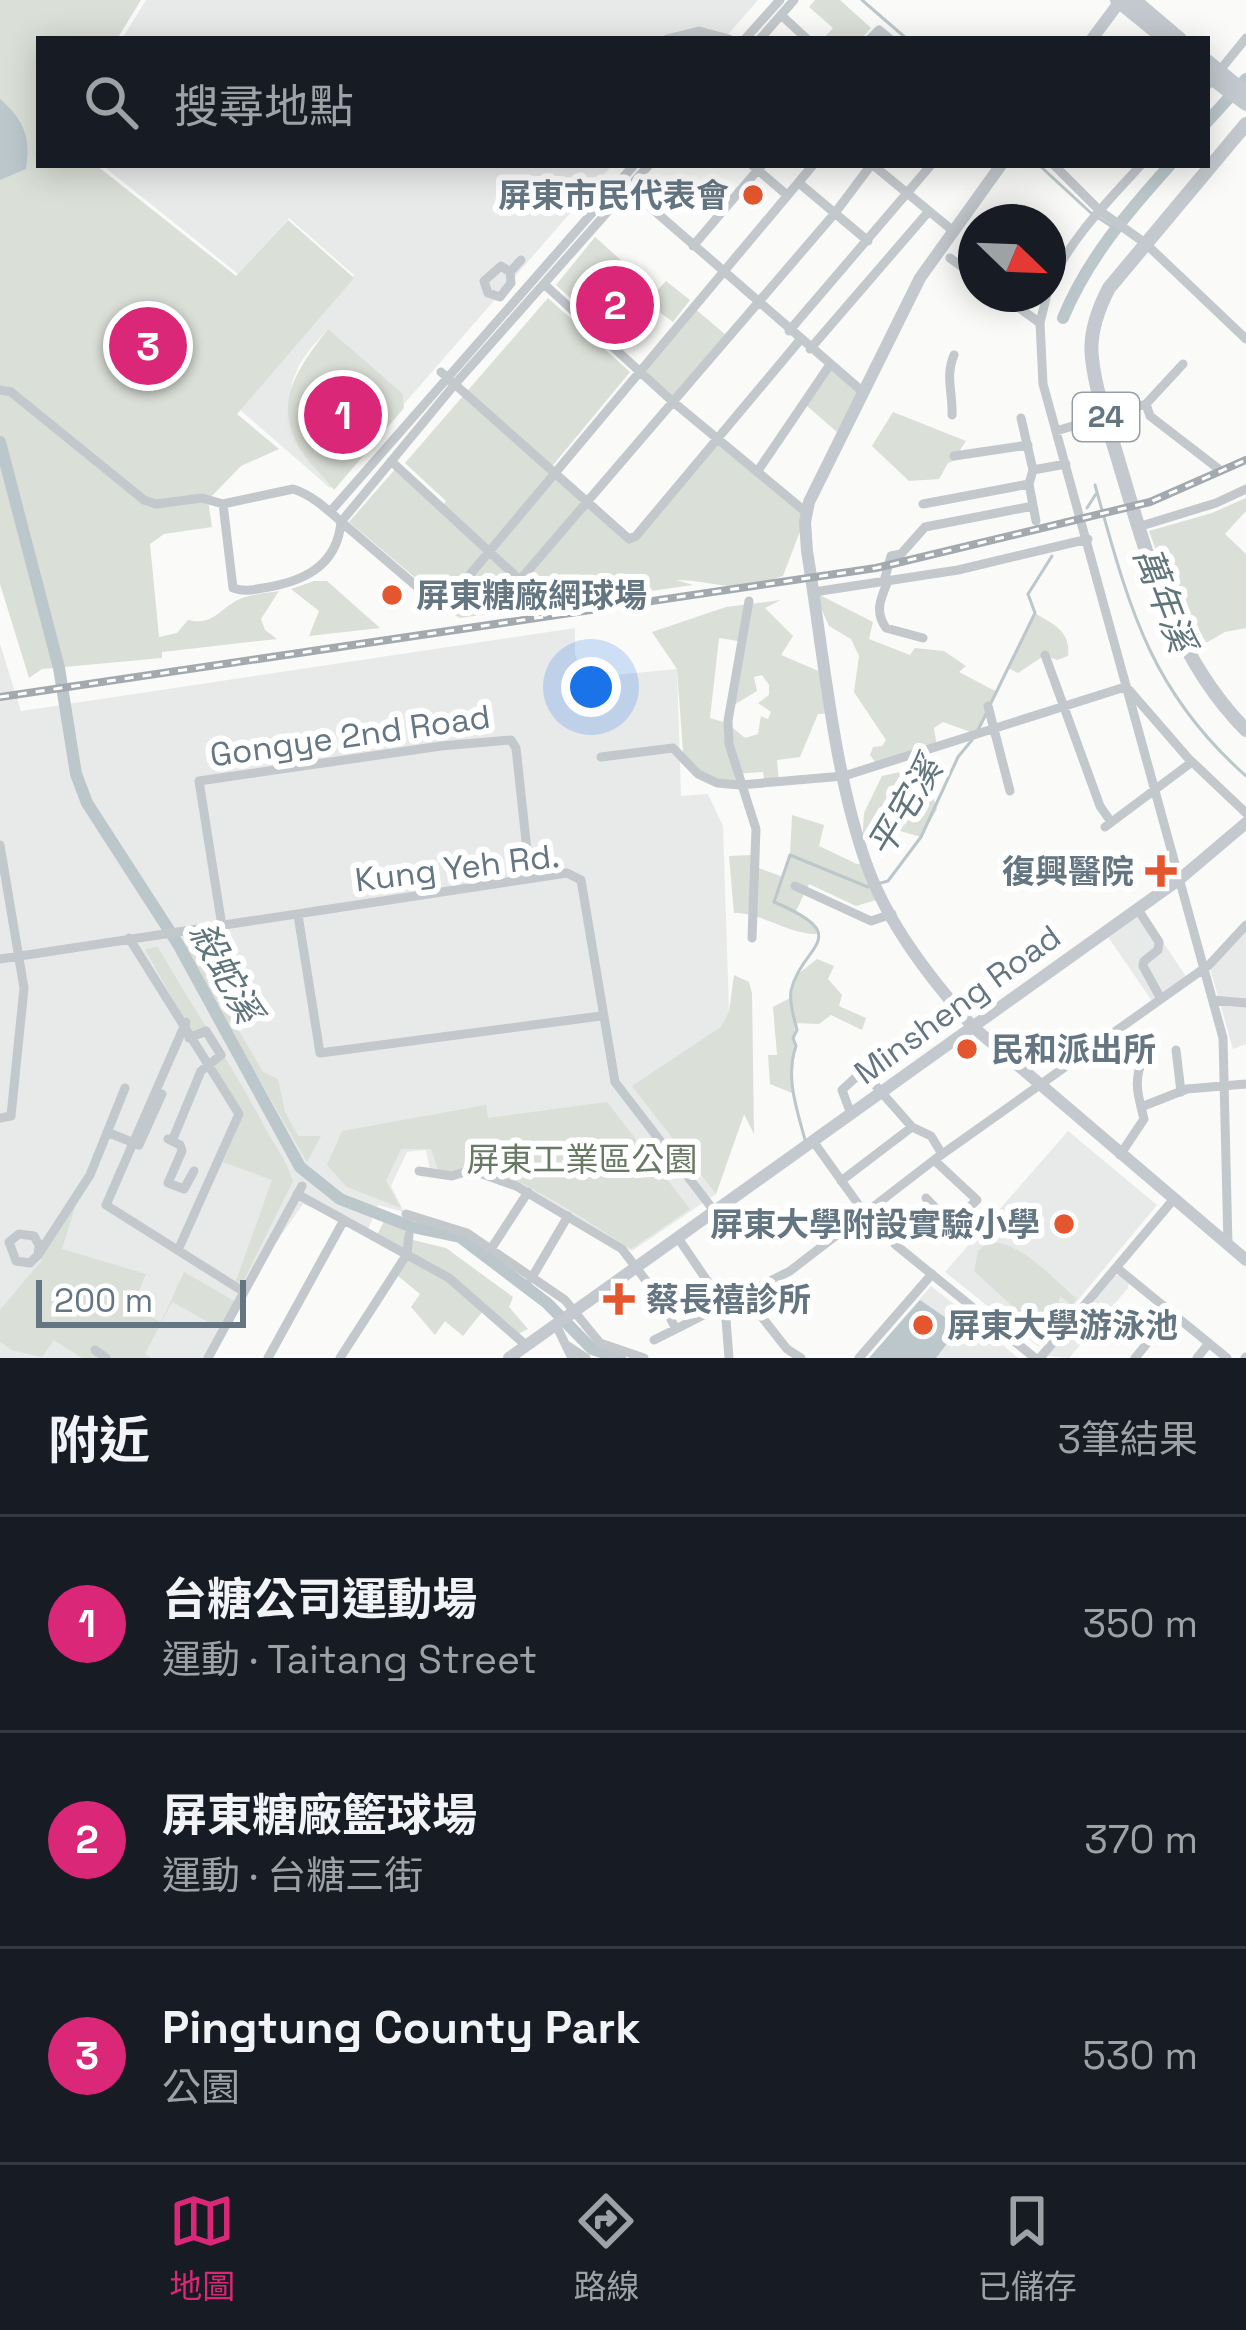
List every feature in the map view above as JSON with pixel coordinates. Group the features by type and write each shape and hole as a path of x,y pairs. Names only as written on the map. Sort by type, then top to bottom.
{"main road":[{"path":"1123,1 1162,36"},
{"path":"1123,1 1176,36"},
{"path":"1210,74 1244,100"},
{"name":"24","path":"1210,166 1246,124"},
{"name":"24","path":"1208,168 1109,288 1096,320 1092,357 1162,598 1214,696 1246,730"}],"street":[{"path":"748,36 781,0"},
{"path":"763,36 794,0"},
{"path":"1094,36 1123,1"},
{"path":"781,15 804,36"},
{"path":"679,36 699,31 718,36"},
{"path":"1210,74 1246,38"},
{"path":"223,505 233,588 238,591 305,578 336,542 341,522 391,461 448,377 544,284 632,168"},
{"path":"330,512 448,377 624,185 645,168"},
{"path":"693,246 756,168"},
{"path":"758,168 788,195"},
{"path":"0,390 11,392 155,504 200,498 223,505 293,489 330,512 442,608 811,168"},
{"path":"391,461 520,580 870,168"},
{"path":"876,168 952,230"},
{"path":"789,331 929,168"},
{"path":"999,168 920,278 814,487 807,513 806,541 844,776 861,848 876,884 933,981 972,1026 1246,1260"},
{"path":"1057,168 1099,212 1144,243 1246,339"},
{"path":"1066,260 1099,212 1138,168"},
{"path":"799,183 868,241"},
{"path":"624,185 863,392"},
{"path":"810,349 928,211"},
{"path":"950,258 958,264"},
{"path":"510,272 520,260"},
{"path":"544,284 807,513"},
{"path":"1025,312 1040,323"},
{"path":"1043,312 1039,356 1056,431 1223,1038 1228,1245"},
{"path":"448,377 629,539 800,340"},
{"path":"952,415 953,389 947,370 954,356"},
{"path":"1056,431 1147,404 1183,364"},
{"path":"757,472 829,366"},
{"path":"1147,404 1150,416 1220,470"},
{"path":"1021,418 1033,470 1029,484 1036,521"},
{"path":"954,456 1028,445"},
{"path":"1033,470 1066,464"},
{"path":"923,504 1029,484"},
{"path":"1138,527 1246,489"},
{"path":"923,638 886,628 881,621 878,606 891,556 901,554 926,527 1033,506"},
{"path":"814,592 958,570 1088,539"},
{"path":"749,601 728,721 729,744 756,829 752,938"},
{"path":"1045,655 1108,825 1192,762"},
{"path":"601,757 673,748 698,774 717,783 740,785 844,776 1125,687"},
{"path":"1125,687 1246,814"},
{"path":"988,706 1010,791"},
{"name":"Gongye 2nd Road","path":"222,926 199,781 506,739 516,748 530,878"},
{"name":"Minsheng Road","path":"715,1212 1181,878 1246,823"},
{"path":"0,845 24,988 11,1116 0,1118"},
{"name":"Kung Yeh Rd.","path":"0,959 567,873 580,880 615,1082 715,1212"},
{"path":"795,886 871,922 892,914"},
{"path":"1137,908 1159,942 1143,966 1161,999"},
{"path":"298,915 320,1053 602,1016"},
{"path":"654,1340 790,1271 862,1211 1161,999 1246,925"},
{"path":"129,938 239,1114 178,1250"},
{"path":"1213,1000 1246,1003"},
{"path":"186,1030 211,1036 220,1054 207,1065 170,1140 182,1148 168,1180 172,1187 184,1189 194,1171"},
{"path":"186,1030 106,1205 244,1292"},
{"path":"1118,1031 1143,1058 1135,1076 1144,1119 1120,1155"},
{"path":"1176,1050 1181,1092"},
{"path":"851,1114 841,1095 855,1078 868,1078 913,1127 931,1136 938,1156 977,1200 951,1224 926,1198"},
{"path":"1142,1108 1181,1092 1246,1084"},
{"path":"38,1255 90,1175 125,1088"},
{"path":"107,1132 139,1145 161,1094"},
{"path":"841,1180 913,1127"},
{"path":"813,1141 862,1211 1037,1358 1174,1200"},
{"path":"177,1163 210,1178"},
{"path":"419,1171 452,1176 471,1170 528,1192 568,1216 622,1250 676,1329"},
{"path":"208,1358 300,1190 449,1278 527,1346"},
{"path":"491,1249 528,1192"},
{"path":"509,1358 715,1212"},
{"path":"406,1214 466,1233 565,1300 600,1343 644,1358"},
{"path":"531,1279 568,1216"},
{"path":"268,1358 344,1220"},
{"path":"340,1358 407,1254 409,1235"},
{"path":"678,1238 725,1307 729,1358"},
{"path":"1117,1268 1228,1358"},
{"path":"859,1358 932,1274"},
{"path":"746,1297 787,1349 801,1358"},
{"path":"1135,1358 1172,1313"},
{"path":"556,1325 572,1358"},
{"path":"564,1342 586,1358"},
{"path":"1197,1358 1209,1343"},
{"path":"775,1358 787,1349"},
{"path":"95,1350 106,1358"}],"shaded area":[{"path":"146,0 758,0 727,36 124,36"},
{"path":"0,99 20,122 27,148 26,169 0,180"},
{"path":"106,168 609,168 404,404 403,394 327,330 310,349 292,383 289,421 303,454 334,484 330,488 239,409 354,275 289,218 238,274"},
{"path":"575,628 575,654 583,678 677,669 681,796 708,794 723,826 729,1012 745,1112 716,1194 632,1251 515,1184 472,1169 430,1170 426,1150 407,1152 391,1186 404,1212 378,1205 367,1232 303,1204 243,1290 206,1358 0,1358 0,644 21,711"},
{"path":"1139,906 1187,978 1152,1001 1104,931"},
{"path":"1246,925 1246,1044 1233,1049 1209,965"},
{"name":"屏東大學附設實驗小學","path":"1068,1131 1157,1205 1039,1347 945,1272"},
{"path":"1114,1276 1129,1283 1128,1288 1069,1358 1046,1356"},
{"path":"931,1286 964,1312 1018,1358 869,1358"},
{"name":"屏東大學游泳池","path":"920,1300 949,1320 949,1341 936,1358 869,1358"}],"green space":[{"path":"0,0 141,0 119,36 36,36 36,168 100,168 236,276 288,220 354,278 237,414 279,449 241,466 208,500 212,527 164,534 150,544 159,637 177,633 188,620 211,618 244,597 279,591 261,619 265,630 277,639 162,652 162,658 42,669 29,678 0,584"},
{"path":"815,0 840,0 871,28 864,36 826,36 833,28 809,7"},
{"path":"595,237 623,262 614,274 647,302 666,281 690,300 673,322 647,303 616,339 556,285"},
{"path":"548,298 630,372 549,470 629,538 717,439 807,513 783,576 744,587 676,580 693,585 460,618 442,608 437,596 349,522 397,467 442,507 446,501 405,463"},
{"path":"693,307 727,336 672,401 640,369"},
{"path":"328,329 403,394 404,408 334,490 302,452 288,417 292,386"},
{"path":"829,366 863,392 837,432 807,406"},
{"path":"893,412 966,441 960,450 964,457 948,463 939,479 909,481 872,446"},
{"path":"1246,498 1246,511 1225,534 1246,554 1246,628 1225,632 1197,648 1149,531"},
{"path":"327,581 380,628 309,636 319,611 291,589"},
{"path":"814,592 873,622 869,639 910,655 915,648 944,651 966,666 959,672 997,692 976,734 943,722 934,728 937,748 878,766 870,755 873,747 886,740 854,692 859,656 851,639 829,626"},
{"path":"781,600 765,608 793,636 781,655 828,675 834,713 818,714 800,757 777,760 779,782 765,783 763,772 734,774 737,786 684,765 677,669 652,632 726,607","holes":["719,638 738,641 729,708 757,691 754,677 762,675 769,695 758,703 771,712 768,719 761,716 758,734 745,738 727,723 710,718"]},
{"path":"1035,613 1064,635 1068,656 1057,660 1045,655 1018,673 1008,668"},
{"path":"923,767 937,809 921,837 893,829 883,839 871,831 862,846 864,813 882,776"},
{"path":"792,815 824,825 819,846 857,864 866,863 883,898 856,906 809,884 796,911 817,934 734,913 729,856 752,855 753,866 783,877 790,855"},
{"path":"189,944 263,1072 278,1079 285,1112 298,1136 321,1136 307,1162 181,945"},
{"path":"158,947 238,1079 293,1181 242,1284 236,1281 272,1180 223,1162 242,1117 211,1062 218,1057 211,1036 193,1036 145,949"},
{"path":"817,959 834,966 828,979 842,995 839,1006 866,1018 862,1030 831,1015 819,1024 795,1023 792,1093 770,1084 768,1055 777,1055 773,1007 790,998 798,974"},
{"name":"屏東工業區公園","path":"734,975 749,982 752,993 754,1134 744,1114 716,1194 632,1086 721,1027 729,1012"},
{"name":"屏東工業區公園","path":"607,1102 690,1209 631,1249 512,1179 476,1169 438,1170 431,1149 401,1149 386,1181 401,1208 347,1187 327,1165 342,1131 486,1105 488,1118"},
{"path":"80,1191 62,1249 146,1274 132,1308 161,1322 184,1272 238,1303 223,1330 172,1302 145,1354 151,1358 82,1358 54,1340 42,1357 0,1342 0,1310 42,1260 38,1255"},
{"path":"387,1215 410,1222 413,1240 446,1248 513,1297 509,1307 528,1329 518,1334 486,1307 463,1336 445,1321 435,1335 411,1307 420,1294 398,1276 410,1257 376,1237"},
{"path":"989,1242 1025,1254 1077,1299 1072,1305 1060,1296 1057,1312 1043,1322 1024,1317 974,1271 978,1251"}],"waterway":[{"path":"862,0 904,36"},
{"name":"萬年溪","path":"1210,119 1246,79"},
{"path":"1042,168 1114,228"},
{"name":"萬年溪","path":"1063,318 1097,256 1167,168"},
{"name":"殺蛇溪","path":"0,442 59,668 76,774 87,803 178,944 300,1167 340,1199 412,1227 460,1237 547,1303 592,1349 620,1358"},
{"name":"萬年溪","path":"1095,485 1147,644 1186,711 1246,776"},
{"name":"平宅溪","path":"1087,508 1096,494"},
{"name":"平宅溪","path":"990,705 1035,613 1028,594 1052,556"},
{"name":"平宅溪","path":"977,732 986,714"},
{"name":"平宅溪","path":"877,884 888,881 921,837 958,757 972,740"},
{"name":"平宅溪","path":"805,1140 792,1082 797,1030 791,996 818,933 799,914 774,902 790,855 868,887"}],"railway":[{"path":"0,697 876,568 1150,502 1246,460"}],"place":[{"name":"屏東市民代表會","path":"753,195"},
{"name":"屏東糖廠籃球場","path":"615,305"},
{"name":"Pingtung County Park","path":"148,346"},
{"name":"台糖公司運動場","path":"343,415"},
{"name":"屏東糖廠網球場","path":"392,595"},
{"name":"復興醫院","path":"1161,871"},
{"name":"民和派出所","path":"967,1049"},
{"name":"屏東大學附設實驗小學","path":"1064,1224"},
{"name":"蔡長禧診所","path":"619,1299"},
{"name":"屏東大學游泳池","path":"923,1325"}]}
